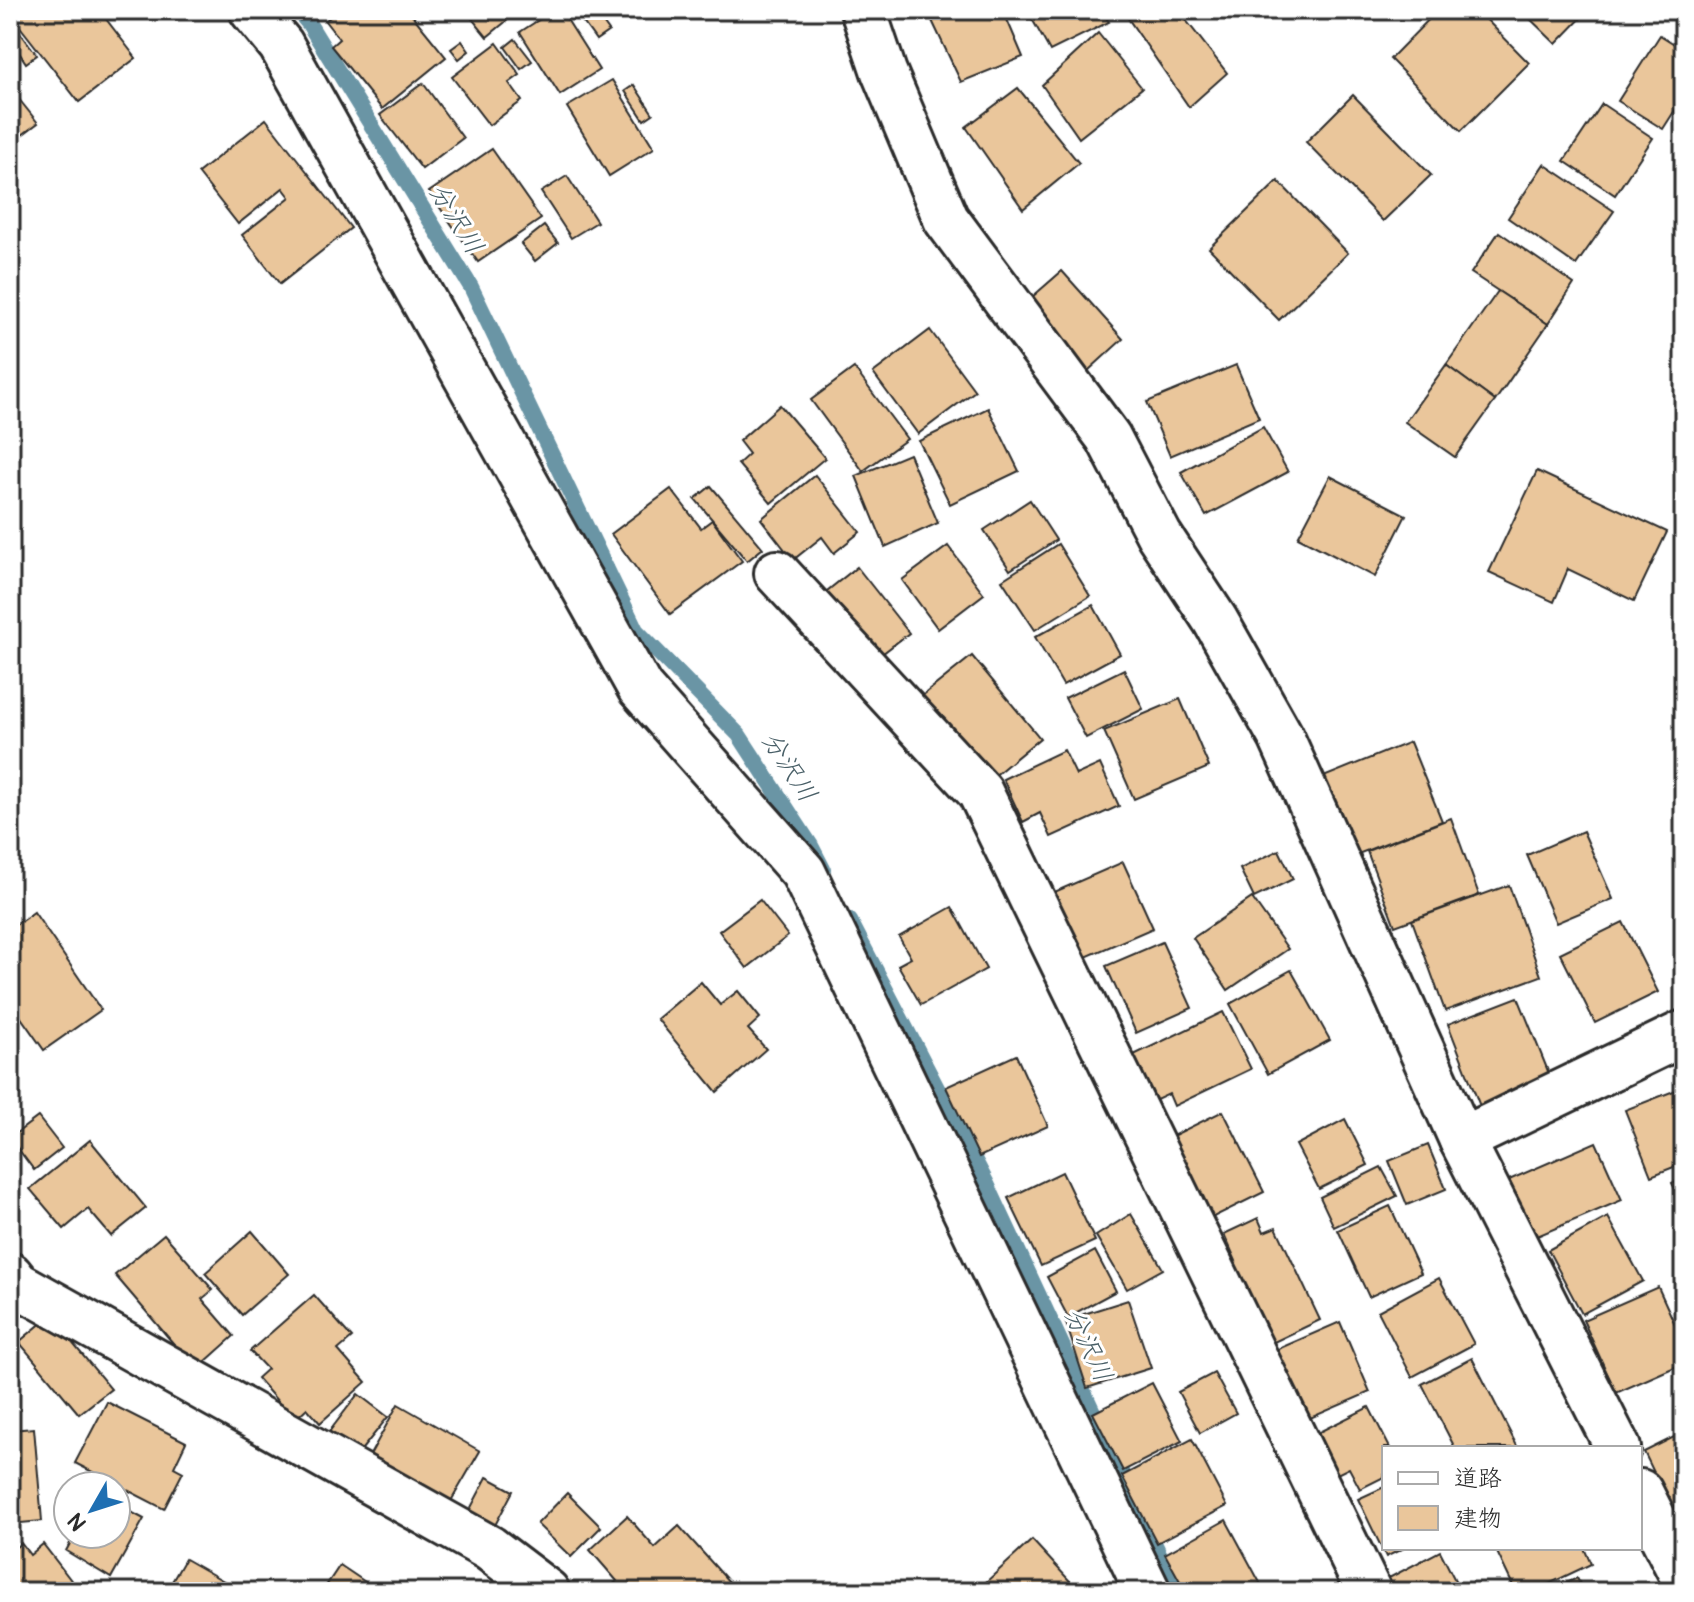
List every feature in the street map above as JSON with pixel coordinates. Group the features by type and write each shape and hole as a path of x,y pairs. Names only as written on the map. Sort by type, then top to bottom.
{"street":[{"path":"252,10 288,59 640,688 803,872 1148,1592"},
{"path":"863,10 884,72 946,219 1108,437 1159,535 1215,620 1281,737 1462,1140 1617,1446"},
{"path":"777,573 980,792 1369,1592"},
{"path":"1462,1140 1684,1033"},
{"path":"10,1275 17,1284 489,1548 547,1592"},
{"path":"1642,1496 1684,1579"}],"building":[{"path":"26,10 99,10 136,58 79,102 14,19"},
{"path":"339,10 400,10 403,14 408,10 446,57 382,109 331,46 339,39 325,21"},
{"path":"465,10 520,10 487,37"},
{"path":"554,10 561,10 599,70 560,95 520,32"},
{"path":"577,10 594,10 609,31 596,40"},
{"path":"1003,10 1023,57 961,82 928,12"},
{"path":"1027,10 1100,10 1109,22 1050,51"},
{"path":"1129,10 1178,10 1227,73 1189,107 1125,14"},
{"path":"1438,10 1477,10 1529,63 1461,131 1390,59"},
{"path":"1521,10 1589,10 1556,44"},
{"path":"16,27 37,55 26,63 10,39 10,31"},
{"path":"1098,33 1142,88 1079,138 1042,85"},
{"path":"1660,35 1684,50 1684,96 1663,129 1618,101"},
{"path":"515,39 532,61 521,69 505,47"},
{"path":"462,41 469,51 459,59 451,49"},
{"path":"497,43 520,75 509,83 522,101 489,125 452,77"},
{"path":"612,80 654,148 609,176 567,107"},
{"path":"423,83 463,138 422,169 380,115"},
{"path":"634,85 653,114 644,120 625,91"},
{"path":"10,88 38,123 10,144"},
{"path":"1018,88 1079,163 1023,209 966,127"},
{"path":"1353,95 1431,175 1383,221 1306,142"},
{"path":"1602,104 1653,138 1615,195 1564,161"},
{"path":"266,119 351,228 280,284 242,235 290,197 283,188 238,224 198,173"},
{"path":"492,149 541,219 478,262 429,192"},
{"path":"1544,164 1614,211 1576,265 1508,218"},
{"path":"567,176 597,222 571,238 541,192"},
{"path":"1278,181 1348,253 1279,320 1209,248"},
{"path":"544,226 558,243 535,261 521,244"},
{"path":"1499,232 1574,284 1548,324 1471,273"},
{"path":"1062,271 1123,339 1078,380 1016,311"},
{"path":"1498,291 1548,324 1495,401 1446,365"},
{"path":"930,330 975,391 918,434 873,373"},
{"path":"1236,365 1259,418 1170,456 1147,402"},
{"path":"1446,365 1495,401 1455,457 1405,422"},
{"path":"854,368 907,439 863,471 811,400"},
{"path":"780,405 825,458 771,503 738,464 749,454 739,441"},
{"path":"988,408 1019,471 950,504 919,441"},
{"path":"1263,427 1288,472 1206,516 1181,472"},
{"path":"909,454 938,523 885,547 856,476"},
{"path":"1537,471 1667,532 1634,601 1568,569 1554,602 1489,572"},
{"path":"815,475 860,532 834,553 822,537 793,560 761,519"},
{"path":"1330,476 1406,515 1375,577 1298,537"},
{"path":"711,486 763,548 747,561 695,499"},
{"path":"671,489 701,528 712,520 742,561 670,614 611,534"},
{"path":"1030,500 1056,540 1010,570 984,530"},
{"path":"1058,544 1090,596 1035,630 1002,580"},
{"path":"948,546 984,594 938,629 902,580"},
{"path":"857,567 909,633 869,664 817,599"},
{"path":"1093,605 1120,654 1063,685 1035,637"},
{"path":"972,656 1040,738 981,787 912,704"},
{"path":"1124,669 1143,709 1086,738 1065,698"},
{"path":"1180,699 1209,767 1134,799 1104,731"},
{"path":"1410,742 1442,821 1353,856 1321,778"},
{"path":"1064,750 1076,775 1100,764 1119,806 1051,837 1040,813 1023,822 1003,779"},
{"path":"1451,818 1479,895 1395,926 1367,851"},
{"path":"1583,831 1613,899 1556,923 1527,855"},
{"path":"1279,850 1293,879 1254,898 1240,869"},
{"path":"1123,862 1153,928 1072,963 1043,897"},
{"path":"1509,885 1541,976 1445,1011 1412,920"},
{"path":"1252,898 1288,949 1228,990 1193,938"},
{"path":"760,900 788,936 747,968 719,931"},
{"path":"952,907 986,969 921,1005 898,965 911,958 899,937"},
{"path":"34,912 101,1010 44,1050 10,1002 10,929"},
{"path":"1623,922 1658,992 1595,1023 1560,953"},
{"path":"1162,942 1192,1008 1136,1033 1106,966"},
{"path":"1291,970 1330,1040 1268,1074 1230,1004"},
{"path":"701,982 720,1005 738,991 760,1018 748,1029 766,1049 717,1092 657,1019"},
{"path":"1518,997 1554,1086 1483,1114 1448,1024"},
{"path":"1223,1012 1251,1069 1174,1106 1169,1094 1137,1109 1115,1064"},
{"path":"1016,1055 1048,1126 979,1157 946,1087"},
{"path":"1684,1087 1684,1163 1651,1176 1625,1110"},
{"path":"1223,1111 1264,1192 1185,1231 1144,1150"},
{"path":"38,1117 62,1148 34,1170 10,1138"},
{"path":"1345,1119 1368,1165 1319,1189 1296,1145"},
{"path":"90,1140 146,1208 111,1236 88,1209 64,1229 30,1189"},
{"path":"1596,1142 1622,1200 1535,1237 1509,1180"},
{"path":"1428,1145 1446,1189 1407,1205 1389,1161"},
{"path":"1381,1167 1397,1196 1334,1227 1320,1197"},
{"path":"1062,1172 1095,1241 1041,1266 1008,1198"},
{"path":"1684,1177 1684,1207 1672,1183"},
{"path":"1390,1206 1421,1273 1369,1297 1338,1230"},
{"path":"1131,1214 1163,1269 1127,1289 1096,1236"},
{"path":"1608,1217 1643,1281 1582,1314 1548,1250"},
{"path":"1258,1218 1264,1232 1276,1227 1320,1320 1259,1349 1221,1268 1236,1261 1224,1234"},
{"path":"252,1231 289,1274 242,1315 205,1273"},
{"path":"164,1234 213,1290 202,1299 234,1336 196,1370 115,1275"},
{"path":"1095,1251 1116,1291 1068,1317 1047,1277"},
{"path":"1439,1278 1474,1344 1412,1377 1378,1311"},
{"path":"1658,1287 1684,1344 1684,1363 1616,1393 1583,1320"},
{"path":"314,1295 352,1338 338,1350 366,1382 320,1423 307,1408 294,1420 257,1378 267,1369 250,1351"},
{"path":"1128,1300 1151,1368 1087,1388 1065,1320"},
{"path":"50,1316 111,1389 79,1414 19,1342"},
{"path":"1340,1322 1370,1392 1301,1422 1271,1352"},
{"path":"1472,1358 1517,1446 1454,1446 1422,1384"},
{"path":"1214,1373 1236,1413 1200,1433 1178,1392"},
{"path":"1152,1383 1182,1441 1123,1471 1093,1413"},
{"path":"358,1394 388,1417 358,1454 329,1432"},
{"path":"107,1402 186,1442 174,1467 183,1472 164,1509 132,1492 132,1470 89,1470 75,1463"},
{"path":"398,1404 480,1451 447,1508 366,1462"},
{"path":"1369,1407 1389,1446 1382,1446 1382,1478 1360,1489 1349,1468 1325,1480 1305,1439"},
{"path":"34,1428 42,1521 10,1524 10,1430"},
{"path":"1684,1432 1684,1531 1683,1532 1644,1452"},
{"path":"1192,1439 1227,1506 1157,1543 1122,1476"},
{"path":"487,1477 513,1491 492,1531 466,1517"},
{"path":"1382,1488 1382,1549 1358,1499"},
{"path":"567,1493 601,1527 571,1557 537,1524"},
{"path":"132,1513 144,1519 132,1540"},
{"path":"627,1516 655,1548 679,1526 730,1583 721,1592 604,1592 617,1581 590,1550"},
{"path":"1226,1520 1265,1592 1186,1592 1165,1554"},
{"path":"1032,1540 1080,1592 995,1592 986,1582"},
{"path":"21,1543 30,1555 43,1544 80,1592 10,1592 10,1552"},
{"path":"67,1550 127,1550 111,1578"},
{"path":"1383,1550 1400,1550 1386,1557"},
{"path":"1496,1550 1585,1550 1591,1564 1532,1592 1516,1592"},
{"path":"1440,1551 1461,1592 1367,1592 1366,1590"},
{"path":"185,1559 243,1592 166,1592"},
{"path":"340,1565 380,1592 322,1592"},
{"path":"1577,1578 1584,1592 1548,1592"}],"waterway":[{"name":"分沢川","path":"297,10 309,24 471,287 636,630 739,735 823,869"},
{"name":"分沢川","path":"850,921 986,1182 1177,1592"}]}
